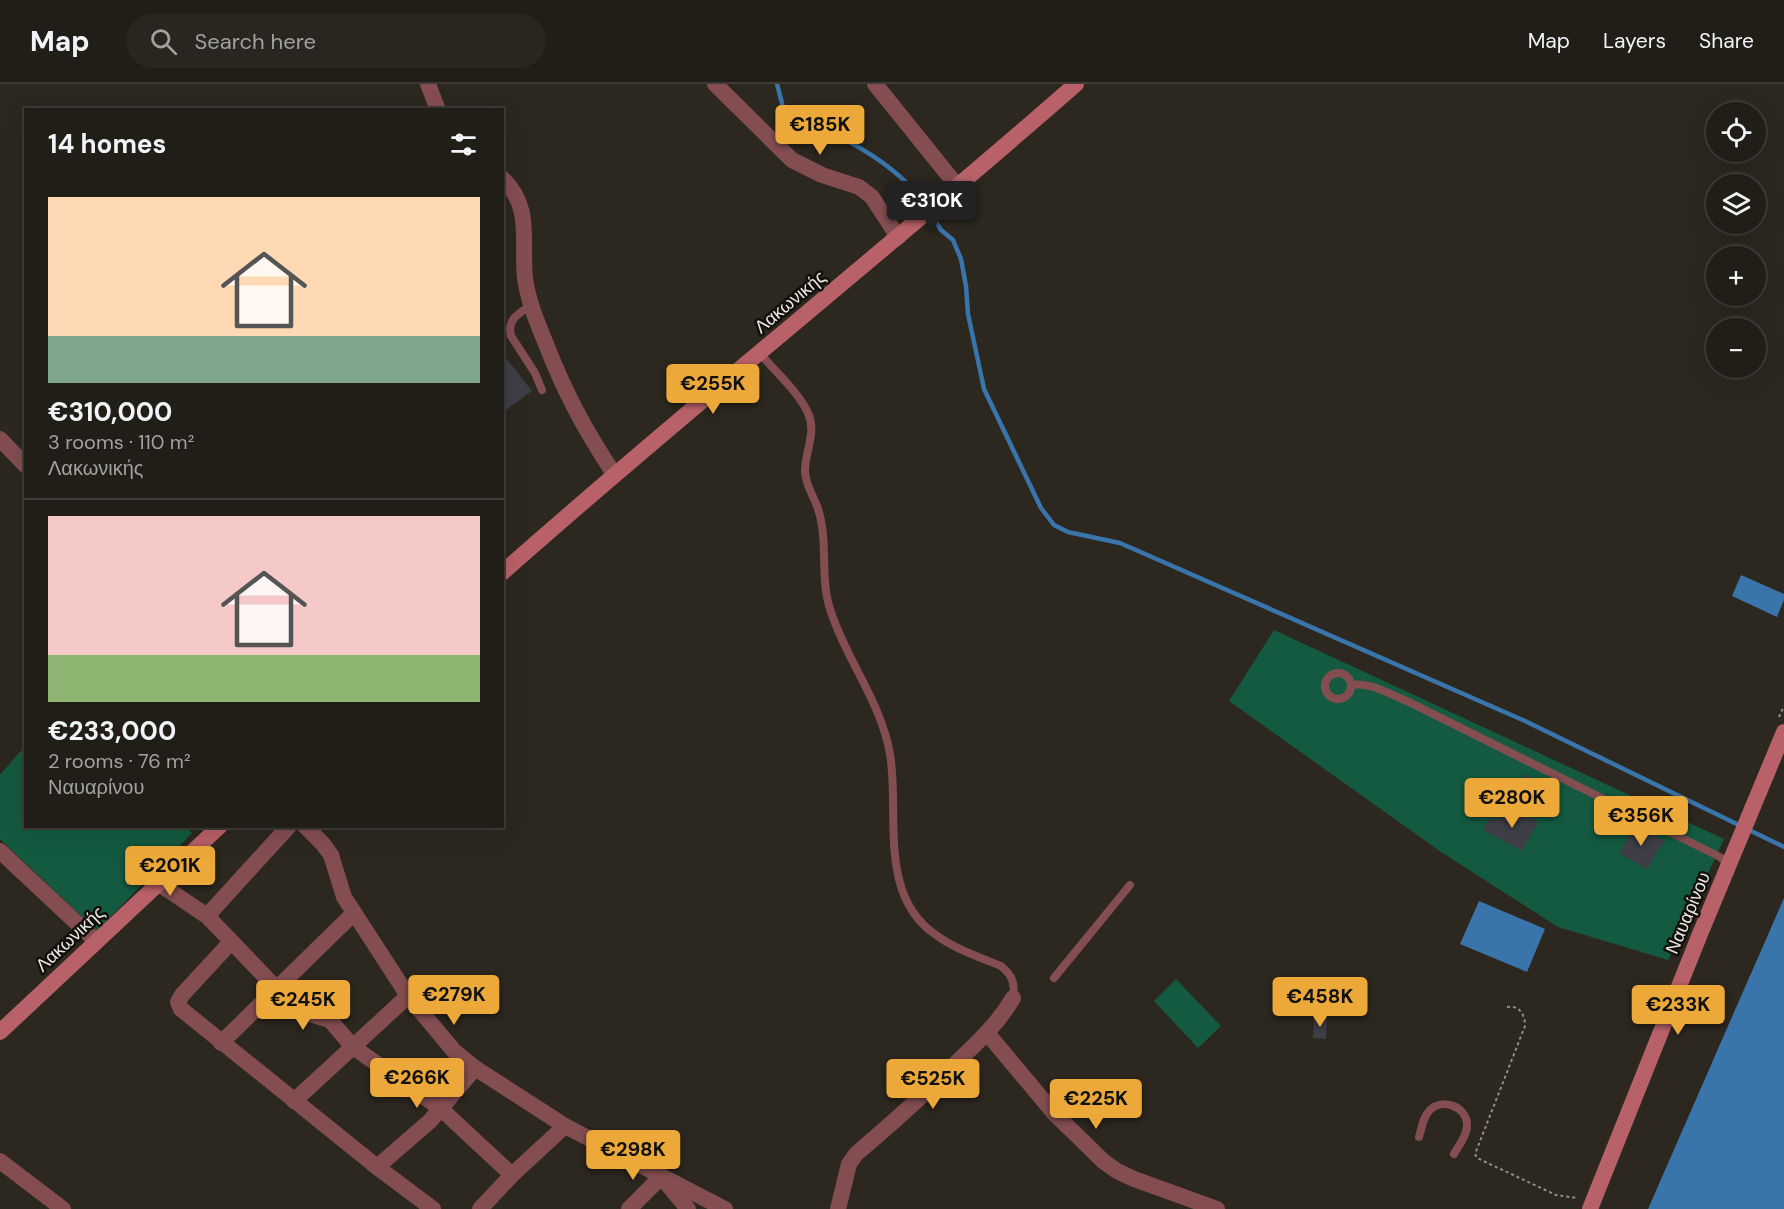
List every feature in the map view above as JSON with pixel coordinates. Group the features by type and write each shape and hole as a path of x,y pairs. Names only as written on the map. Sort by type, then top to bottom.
{"main road":[{"name":"Λακωνικής","path":"504,571 614,474 958,188 1076,84"},
{"name":"Ναυαρίνου","path":"1585,1203 1784,732"},
{"name":"Λακωνικής","path":"0,1032 218,828"}],"street":[{"path":"428,84 437,108"},
{"path":"715,84 792,160 822,175 860,188 872,197 900,236"},
{"path":"875,84 958,188"},
{"path":"504,180 519,199 525,217 524,257 530,306 570,401 614,474"},
{"path":"0,439 24,464"},
{"path":"207,916 287,828"},
{"path":"307,828 331,855 339,884 354,913 408,996 454,1051 475,1068 565,1126 725,1209"},
{"path":"0,851 96,941"},
{"path":"158,884 207,916 276,991 297,1010 330,1020 353,1047 440,1108 512,1175"},
{"path":"221,1043 354,913"},
{"path":"231,942 182,995 178,1002 181,1009 377,1167 434,1209"},
{"path":"294,1101 408,996"},
{"path":"838,1209 849,1164 856,1154 914,1104 987,1033 1002,1016 1012,998"},
{"path":"987,1033 1054,1113 1103,1161 1134,1179 1217,1209"},
{"path":"377,1167 430,1120 475,1068"},
{"path":"480,1209 512,1175 565,1126"},
{"path":"0,1161 63,1209"},
{"path":"629,1209 661,1177"},
{"path":"661,1177 688,1209"}],"lane":[{"path":"530,306 514,316 509,329 511,336 535,373 542,390"},
{"path":"760,353 802,404 812,425 805,471 821,526 826,594 844,644 876,708 884,730 890,754 894,844 901,889 921,924 936,936 1001,966 1010,974 1015,985 1012,998"},
{"path":"1351,685 1362,683 1407,701 1720,857 1732,858"},
{"path":"1054,978 1130,885"},
{"path":"1419,1137 1425,1116 1432,1108 1443,1104 1454,1106 1463,1113 1467,1123 1466,1135 1454,1154"}],"path":[{"path":"1507,1007 1513,1006 1521,1010 1525,1026 1475,1154 1477,1158 1556,1195 1585,1203"}],"green space":[{"path":"1274,630 1724,839 1668,960 1558,927 1441,852 1229,701"},
{"path":"24,747 24,828 187,828 192,833 97,931 0,839 0,775"},
{"path":"1176,979 1221,1026 1198,1048 1154,1001"}],"water":[{"path":"1741,575 1784,594 1777,617 1732,596"},
{"path":"1784,898 1784,1209 1648,1209"},
{"path":"1479,901 1545,929 1527,972 1460,944"}],"building":[{"path":"504,356 532,391 504,412"},
{"path":"1524,775 1552,792 1537,818 1509,801"},
{"path":"1519,811 1538,822 1522,851 1483,830 1490,817 1497,821 1502,812 1514,819"},
{"path":"1636,824 1664,841 1647,869 1619,853"},
{"path":"1314,1017 1327,1017 1326,1039 1313,1038"}],"waterway":[{"path":"777,84 783,107 880,161 898,174 927,207"},
{"path":"931,214 941,230 953,240 961,259 968,314 984,389 1041,508 1054,525 1068,532 1120,543 1525,721 1784,847"}]}
